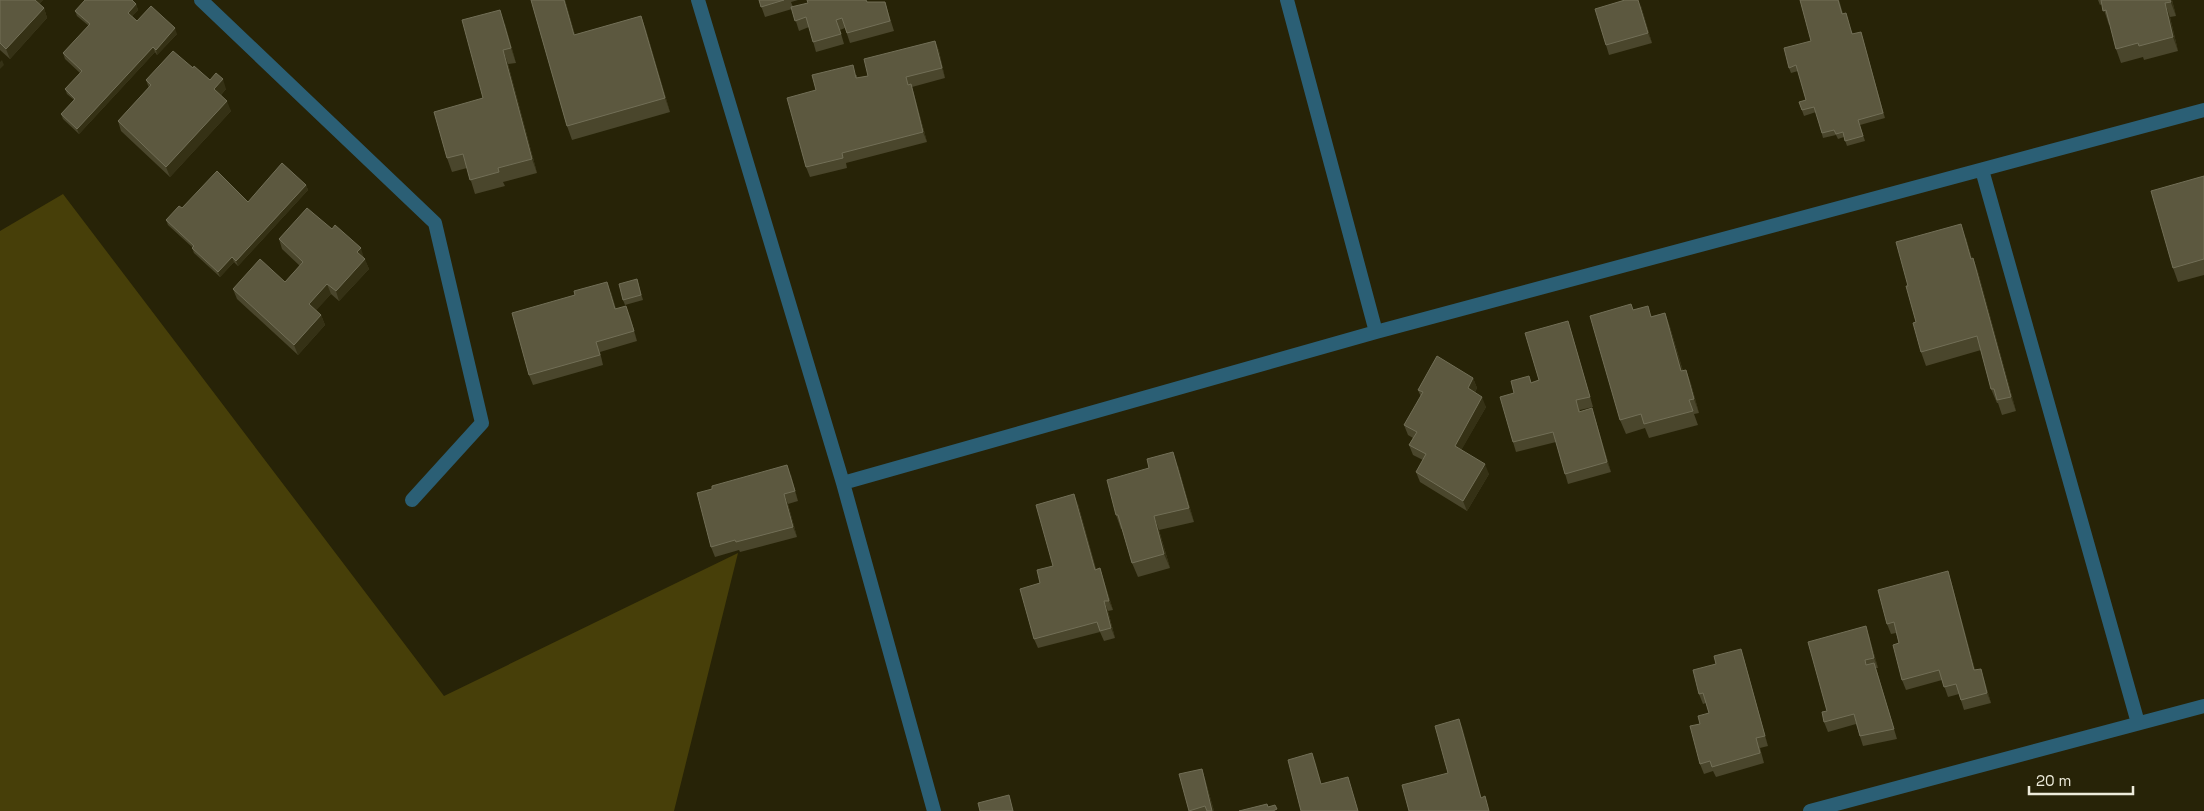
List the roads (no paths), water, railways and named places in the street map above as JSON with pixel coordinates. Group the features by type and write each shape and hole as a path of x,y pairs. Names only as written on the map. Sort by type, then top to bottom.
{"street":[{"path":"201,0 435,223 482,423 412,500"},
{"path":"698,0 843,483 934,811"},
{"path":"1287,0 1376,332"},
{"path":"843,483 1376,332 2204,110"},
{"path":"1982,170 2138,723"},
{"path":"1810,811 2204,706"}]}
